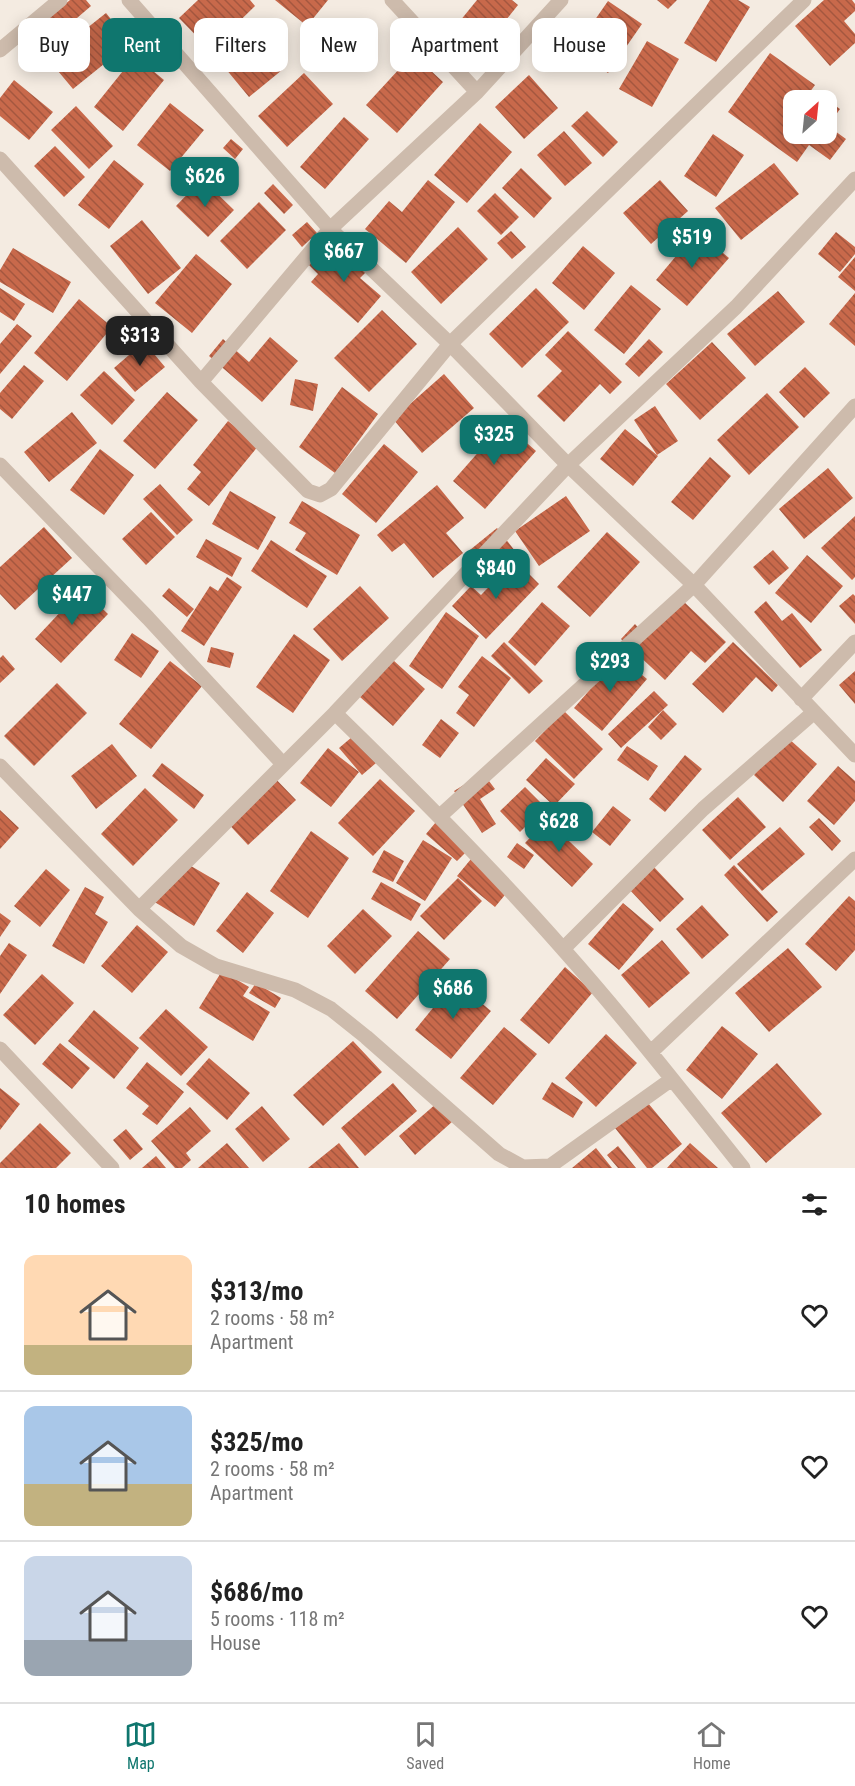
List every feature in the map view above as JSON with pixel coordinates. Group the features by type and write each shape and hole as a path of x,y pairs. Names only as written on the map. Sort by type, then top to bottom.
{"street":[{"path":"0,50 60,0"},
{"path":"129,0 330,229 450,344 567,465 694,585 855,755"},
{"path":"392,0 477,92"},
{"path":"201,382 330,229 477,92 561,0"},
{"path":"0,159 201,382 308,491 320,495 331,489 450,344 804,0"},
{"path":"139,909 335,713 567,465 736,307 855,179"},
{"path":"440,816 694,585 855,406"},
{"path":"0,465 148,618 283,765"},
{"path":"801,699 855,642"},
{"path":"335,713 440,816 563,949 651,1052 743,1168"},
{"path":"563,949 703,809 813,713"},
{"path":"0,766 139,909 182,946 216,966 295,990 331,1010 366,1037 499,1154 523,1167 550,1166 672,1079"},
{"path":"651,1052 855,859"},
{"path":"0,1049 112,1168"}],"building":[{"path":"70,0 86,0 91,6 77,18 49,18"},
{"path":"198,0 250,0 255,6 243,18 194,18 194,33 182,21 182,18 179,18"},
{"path":"275,0 328,0 313,18 300,18 300,20"},
{"path":"477,0 512,0 518,5 508,18 462,18"},
{"path":"657,0 677,0 668,9"},
{"path":"710,0 738,0 750,7 716,62 684,43"},
{"path":"824,0 852,0 855,4 855,11 844,21 855,34 855,43 830,66 795,26"},
{"path":"608,1 642,24 627,46 627,18 596,18"},
{"path":"106,13 110,18 102,18 102,66 73,89 59,72 90,72 90,26"},
{"path":"647,41 679,59 652,107 619,89"},
{"path":"770,53 815,85 811,90 783,90 783,144 837,144 837,132 846,139 830,160 809,145 797,162 728,112"},
{"path":"122,72 154,72 164,80 123,131 94,107"},
{"path":"228,72 280,72 249,97"},
{"path":"396,72 432,72 443,82 397,133 366,105"},
{"path":"304,73 333,104 287,147 258,116"},
{"path":"529,75 558,108 524,139 495,107"},
{"path":"14,80 53,112 29,140 0,116 0,98"},
{"path":"170,103 204,130 170,171 137,145"},
{"path":"76,106 113,146 89,169 51,130"},
{"path":"587,111 618,142 603,157 571,126"},
{"path":"344,117 369,139 325,189 300,167"},
{"path":"480,123 512,152 467,203 434,175"},
{"path":"564,131 592,163 565,186 537,155"},
{"path":"713,134 744,155 716,197 684,176"},
{"path":"231,139 243,149 235,159 223,148"},
{"path":"55,146 85,177 64,197 34,166"},
{"path":"114,160 144,184 109,229 78,205"},
{"path":"774,163 799,194 741,240 715,208"},
{"path":"521,168 552,198 534,218 502,188"},
{"path":"202,179 234,210 208,237 176,206"},
{"path":"428,180 455,202 406,263 365,229 389,201 402,212"},
{"path":"660,180 688,211 651,244 623,213"},
{"path":"273,184 293,205 284,214 264,193"},
{"path":"495,193 519,217 501,235 477,211"},
{"path":"259,202 286,230 247,269 220,241"},
{"path":"142,220 181,268 148,294 110,246"},
{"path":"307,222 317,233 302,247 292,235"},
{"path":"458,227 488,259 441,304 411,272"},
{"path":"511,231 526,247 512,259 497,243"},
{"path":"697,231 729,258 687,306 656,280"},
{"path":"836,232 855,247 855,254 840,272 818,254"},
{"path":"583,246 615,273 584,310 552,283"},
{"path":"324,247 338,260 345,251 367,271 360,278 381,296 358,323 311,282 318,274 309,265"},
{"path":"13,248 71,282 53,313 0,282 0,270"},
{"path":"196,254 232,284 192,333 155,303"},
{"path":"855,257 855,291 838,277"},
{"path":"631,285 661,309 624,354 594,330"},
{"path":"0,288 25,304 14,321 0,312"},
{"path":"536,288 569,322 522,368 489,334"},
{"path":"778,291 805,322 755,366 727,334"},
{"path":"855,293 855,346 829,324"},
{"path":"79,299 112,327 67,381 34,353"},
{"path":"382,310 417,344 369,392 334,358"},
{"path":"17,324 32,336 0,374 0,344"},
{"path":"568,331 622,382 610,394 600,384 564,422 537,396 562,371 545,355"},
{"path":"270,337 298,361 262,402 209,356 223,339 249,362"},
{"path":"649,339 663,352 639,377 625,364"},
{"path":"144,342 165,367 135,392 114,368"},
{"path":"712,342 746,378 700,420 666,384"},
{"path":"24,365 44,381 12,419 0,409 0,393"},
{"path":"805,367 830,393 804,418 779,392"},
{"path":"104,371 135,400 112,425 80,395"},
{"path":"444,374 474,408 422,453 393,419"},
{"path":"295,379 318,384 313,411 290,405"},
{"path":"342,387 378,414 335,473 299,447"},
{"path":"167,392 198,420 155,469 123,441"},
{"path":"767,393 799,427 749,475 717,440"},
{"path":"655,406 678,441 657,455 634,420"},
{"path":"72,412 97,443 49,482 24,452"},
{"path":"228,421 259,445 209,506 187,489 201,472 193,465"},
{"path":"504,423 536,451 485,509 453,481"},
{"path":"625,429 658,456 633,486 600,459"},
{"path":"384,444 418,472 376,523 342,494"},
{"path":"100,449 134,475 104,515 70,490"},
{"path":"710,457 731,476 693,520 671,502"},
{"path":"828,468 853,498 804,539 779,509"},
{"path":"160,484 193,520 177,535 143,499"},
{"path":"437,485 464,518 446,533 463,553 433,578 404,543 392,552 377,535"},
{"path":"230,491 276,517 258,550 212,524"},
{"path":"566,496 590,531 539,566 515,531"},
{"path":"302,501 360,535 337,575 295,550 306,533 289,523"},
{"path":"151,512 175,537 146,565 122,539"},
{"path":"855,516 855,577 852,580 821,548"},
{"path":"44,527 72,558 15,610 0,594 0,567"},
{"path":"497,528 519,556 488,582 465,554"},
{"path":"607,532 640,562 590,617 557,587"},
{"path":"206,539 242,558 232,577 196,557"},
{"path":"271,540 327,576 307,608 251,571"},
{"path":"773,550 789,568 769,585 753,567"},
{"path":"807,555 843,586 811,623 775,593"},
{"path":"515,560 539,584 486,639 452,606 471,586 481,595"},
{"path":"227,577 242,587 204,646 181,631 210,586 218,591"},
{"path":"360,586 389,618 342,661 313,629"},
{"path":"169,588 194,609 187,617 162,596"},
{"path":"82,589 108,614 61,663 35,639"},
{"path":"853,594 855,596 855,624 839,606"},
{"path":"681,599 726,642 705,663 691,651 665,680 621,639 635,624 646,636"},
{"path":"766,601 782,621 792,613 822,650 800,668 754,612"},
{"path":"542,602 570,626 535,666 508,642"},
{"path":"446,612 479,636 442,689 409,666"},
{"path":"132,633 159,651 141,678 114,660"},
{"path":"294,634 330,660 293,713 256,687"},
{"path":"504,642 543,681 529,694 491,656"},
{"path":"733,642 778,685 772,692 756,677 723,713 692,684"},
{"path":"211,647 234,653 230,668 207,662"},
{"path":"3,655 15,669 0,683 0,658"},
{"path":"482,656 511,678 474,727 456,713 469,695 458,687"},
{"path":"619,656 647,679 602,731 574,708"},
{"path":"393,660 425,689 393,726 360,697"},
{"path":"170,661 202,686 151,749 119,724"},
{"path":"855,671 855,704 839,685"},
{"path":"57,683 87,713 34,766 4,736"},
{"path":"654,691 668,705 621,748 608,734"},
{"path":"663,710 677,724 661,740 648,727"},
{"path":"564,711 603,749 574,779 535,741"},
{"path":"441,719 459,733 440,758 422,745"},
{"path":"352,737 376,763 362,775 339,748"},
{"path":"788,738 817,764 783,802 754,775"},
{"path":"112,744 137,776 96,809 71,776"},
{"path":"627,746 658,766 648,781 617,760"},
{"path":"328,748 359,772 331,807 300,783"},
{"path":"685,755 702,769 665,812 649,799"},
{"path":"546,758 575,784 554,806 526,780"},
{"path":"162,763 204,795 194,809 152,776"},
{"path":"838,766 855,781 855,801 834,825 807,801"},
{"path":"270,773 296,800 248,845 223,818"},
{"path":"483,773 495,789 480,799 496,824 482,833 454,791"},
{"path":"380,779 415,811 373,856 338,823"},
{"path":"525,787 545,807 520,832 500,811"},
{"path":"145,788 178,820 133,866 101,834"},
{"path":"738,797 766,827 730,860 702,830"},
{"path":"613,806 631,820 610,846 592,832"},
{"path":"0,810 19,828 0,849"},
{"path":"819,818 841,841 832,851 809,827"},
{"path":"547,820 593,864 572,887 525,843"},
{"path":"436,822 468,850 457,861 426,834"},
{"path":"780,827 805,854 762,891 737,864"},
{"path":"311,831 349,858 308,918 270,891"},
{"path":"423,840 452,858 425,901 396,883"},
{"path":"517,843 534,855 524,869 507,857"},
{"path":"384,850 404,861 393,882 372,872"},
{"path":"179,859 220,883 194,926 153,901"},
{"path":"471,859 509,890 495,907 457,876"},
{"path":"652,865 684,899 660,922 628,888"},
{"path":"734,865 778,912 767,922 724,875"},
{"path":"46,869 70,890 40,927 14,906"},
{"path":"458,878 482,901 444,940 420,916"},
{"path":"381,882 421,904 411,921 371,899"},
{"path":"85,887 104,897 95,914 108,922 84,964 52,946"},
{"path":"247,892 274,913 243,953 216,931"},
{"path":"849,896 855,901 855,950 836,971 805,944"},
{"path":"623,903 654,929 619,970 588,944"},
{"path":"702,905 729,935 702,959 676,929"},
{"path":"363,909 392,936 355,974 327,946"},
{"path":"0,913 11,921 0,937"},
{"path":"137,925 168,952 132,993 101,966"},
{"path":"418,931 450,959 397,1019 365,991"},
{"path":"662,940 690,973 649,1008 621,975"},
{"path":"9,943 27,955 0,994 0,956"},
{"path":"788,948 822,987 769,1032 735,993"},
{"path":"565,967 593,992 549,1044 520,1020"},
{"path":"222,971 249,987 243,996 270,1012 253,1041 199,1008"},
{"path":"42,974 74,1003 35,1045 3,1015"},
{"path":"455,981 491,1011 451,1059 415,1030"},
{"path":"256,983 281,998 275,1008 249,993"},
{"path":"166,1009 208,1047 181,1076 139,1038"},
{"path":"94,1010 139,1048 114,1079 68,1041"},
{"path":"722,1026 758,1054 722,1099 686,1070"},
{"path":"504,1027 537,1054 493,1105 460,1078"},
{"path":"606,1034 637,1063 596,1107 565,1078"},
{"path":"353,1041 382,1072 323,1126 293,1095"},
{"path":"60,1043 90,1068 72,1089 42,1064"},
{"path":"209,1058 250,1093 227,1120 186,1084"},
{"path":"147,1062 184,1092 157,1125 142,1114 149,1106 126,1088"},
{"path":"777,1063 822,1114 766,1163 721,1113"},
{"path":"552,1082 583,1102 573,1118 542,1099"},
{"path":"393,1083 417,1111 365,1156 341,1128"},
{"path":"0,1088 20,1104 0,1130"},
{"path":"643,1097 682,1144 652,1168 647,1168 611,1123"},
{"path":"437,1103 453,1121 415,1155 399,1136"},
{"path":"262,1106 290,1139 263,1162 235,1129"},
{"path":"190,1107 211,1131 186,1153 191,1160 182,1168 175,1168 151,1141"},
{"path":"40,1123 71,1153 56,1168 0,1168 0,1163"},
{"path":"126,1129 143,1149 130,1160 113,1140"},
{"path":"227,1143 249,1168 198,1168"},
{"path":"339,1143 359,1168 308,1168"},
{"path":"690,1143 718,1168 667,1168"},
{"path":"618,1146 636,1168 618,1168 607,1155"},
{"path":"596,1148 612,1168 572,1168"},
{"path":"156,1156 166,1168 142,1168"}]}
